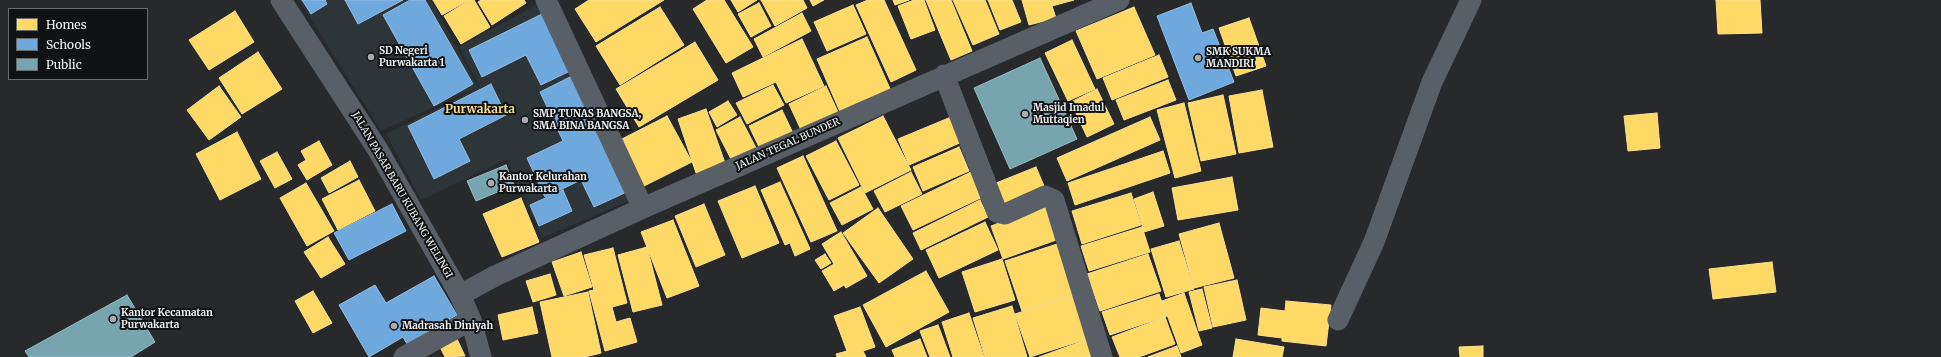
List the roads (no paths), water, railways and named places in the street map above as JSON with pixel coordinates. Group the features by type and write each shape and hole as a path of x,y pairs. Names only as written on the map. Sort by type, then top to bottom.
{"street":[{"name":"JALAN PASAR BARU KUBANG WELINGI","path":"281,0 378,150 460,295 472,320 481,357"},
{"path":"546,0 643,208"},
{"name":"JALAN TEGAL BUNDER","path":"460,295 495,276 643,208 944,75 1119,0"},
{"path":"1338,320 1374,242 1432,82 1471,0"},
{"path":"944,75 997,212 1005,214 1046,196 1054,200 1102,357"},
{"path":"404,357 472,320"}],"place":[{"name":"SD Negeri Purwakarta 1","path":"371,57"},
{"name":"SMK SUKMA MANDIRI","path":"1198,58"},
{"name":"Masjid Imadul Muttaqien","path":"1025,114"},
{"name":"SMP TUNAS BANGSA, SMA BINA BANGSA","path":"525,120"},
{"name":"Kantor Kelurahan Purwakarta","path":"491,183"},
{"name":"Kantor Kecamatan Purwakarta","path":"113,319"},
{"name":"Madrasah Diniyah","path":"394,326"}],"district":[{"name":"Purwakarta","path":"480,110"}]}
